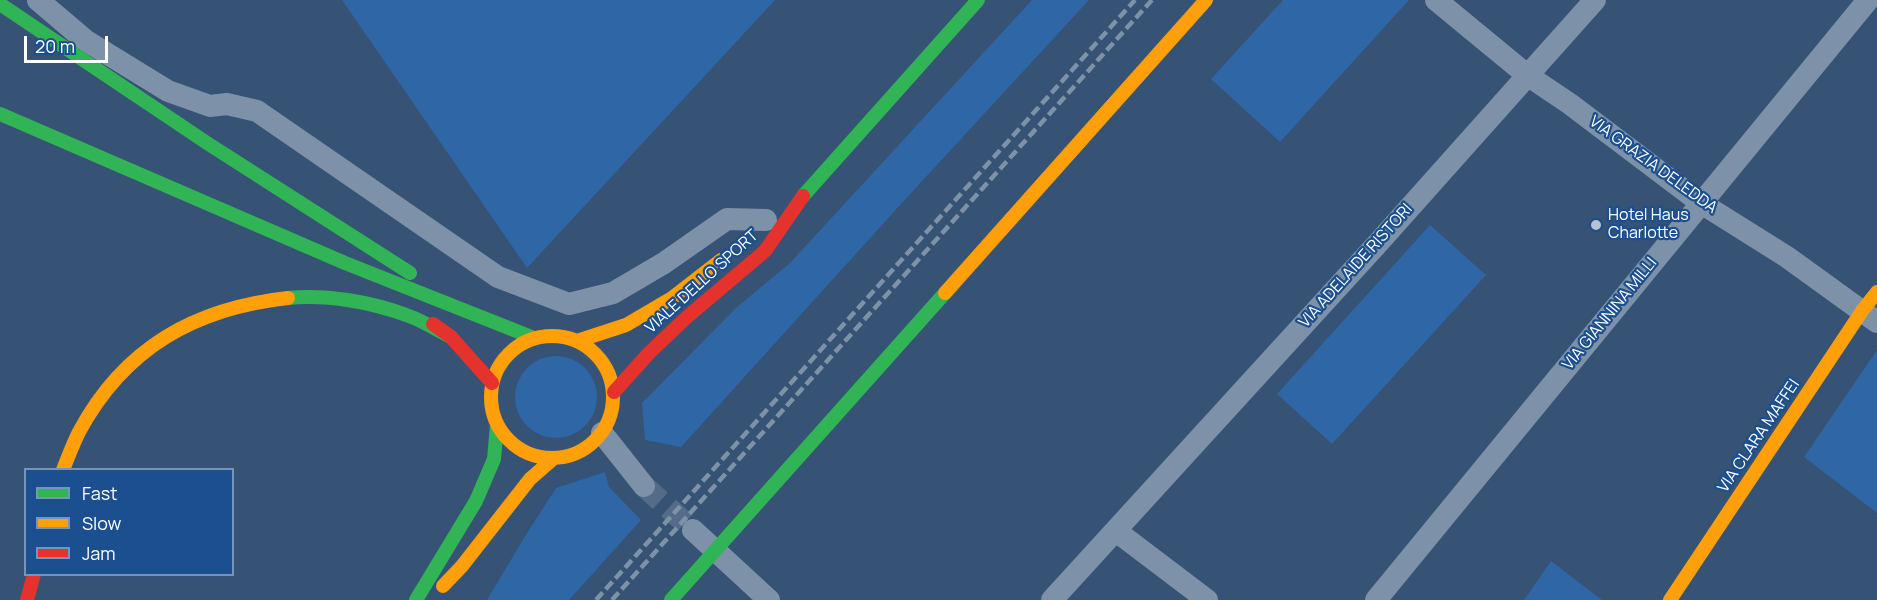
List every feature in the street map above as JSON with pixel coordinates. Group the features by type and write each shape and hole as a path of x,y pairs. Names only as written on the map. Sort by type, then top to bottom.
{"main road":[{"name":"VIALE DELLO SPORT","path":"614,392 649,352 765,251 806,191 978,0"},
{"path":"671,600 1206,0"},
{"path":"0,4 207,143 467,310"},
{"path":"0,114 345,263 534,338"},
{"name":"VIALE DELLO SPORT","path":"758,227 806,191"},
{"name":"VIALE DELLO SPORT","path":"577,340 626,325 672,298 734,249"},
{"path":"345,263 451,337 492,383"},
{"name":"VIA CLARA MAFFEI","path":"1670,600 1869,317 1877,292"},
{"path":"64,468 72,444 111,383 139,355 175,331 211,313 244,303 299,297 352,301 404,314 451,337"},
{"path":"550,335 577,340 591,349 606,368 614,392 609,420 598,438 578,453 553,459 539,457 519,449 497,425 491,404 492,383 504,358 513,349 534,338 550,335"},
{"path":"416,600 476,501 494,459 497,425"},
{"path":"430,600 462,566 530,479 553,459"},
{"path":"27,600 33,576"}],"street":[{"path":"38,0 85,40 168,91 210,106 227,104 257,111 498,277 569,304 613,293 727,219 758,227"},
{"name":"VIA GRAZIA DELEDDA","path":"1436,0 1527,75 1570,104 1701,203 1787,257 1869,317"},
{"name":"VIA ADELAIDE RISTORI","path":"1052,600 1379,242 1595,0"},
{"name":"VIA GIANNINA MILLI","path":"1376,600 1868,0"},
{"path":"602,433 644,486"},
{"path":"693,530 769,600"},
{"path":"1116,531 1207,600"}],"shaded area":[{"path":"342,0 775,0 527,268"},
{"path":"1032,0 1089,0 681,447 645,440 642,403 737,307 790,263"},
{"path":"1283,0 1409,0 1280,142 1211,79"},
{"path":"1430,225 1486,275 1332,444 1277,394"},
{"path":"1877,350 1877,513 1804,457"},
{"path":"556,356 572,359 585,368 594,381 597,397 594,413 585,426 572,435 556,438 540,435 527,426 518,413 515,397 518,381 527,368 540,359"},
{"path":"605,472 609,487 641,520 569,600 487,600 556,488"},
{"path":"1551,561 1602,600 1524,600"}],"tunnel":[{"path":"644,486 693,530"}],"railway":[{"path":"596,600 1135,0"},
{"path":"612,600 1152,0"}],"traffic: fast":[{"path":"803,196 978,0"},
{"path":"0,4 207,143 410,273"},
{"path":"0,114 345,263 534,338"},
{"path":"671,600 945,293"},
{"path":"288,298 334,298 380,307 414,318 451,337"},
{"path":"416,600 476,501 494,459 497,425"}],"traffic: slow":[{"path":"945,293 1206,0"},
{"path":"577,341 626,325 672,298 721,260"},
{"path":"1670,600 1862,311 1877,292"},
{"path":"64,468 79,432 97,403 140,355 166,337 222,311 288,298"},
{"path":"552,336 575,341 586,346 595,354 603,363 608,374 613,397 608,420 603,431 595,440 586,448 575,453 552,458 529,453 518,448 509,440 501,431 496,420 491,397 496,374 501,363 509,354 518,346 529,341 552,336"},
{"path":"443,586 462,566 530,479 553,459"}],"traffic: jam":[{"path":"614,392 649,353 687,317 765,251 803,196"},
{"path":"433,324 451,337 492,383"},
{"path":"27,600 33,576"}],"place":[{"name":"Hotel Haus Charlotte","path":"1596,225"}]}
